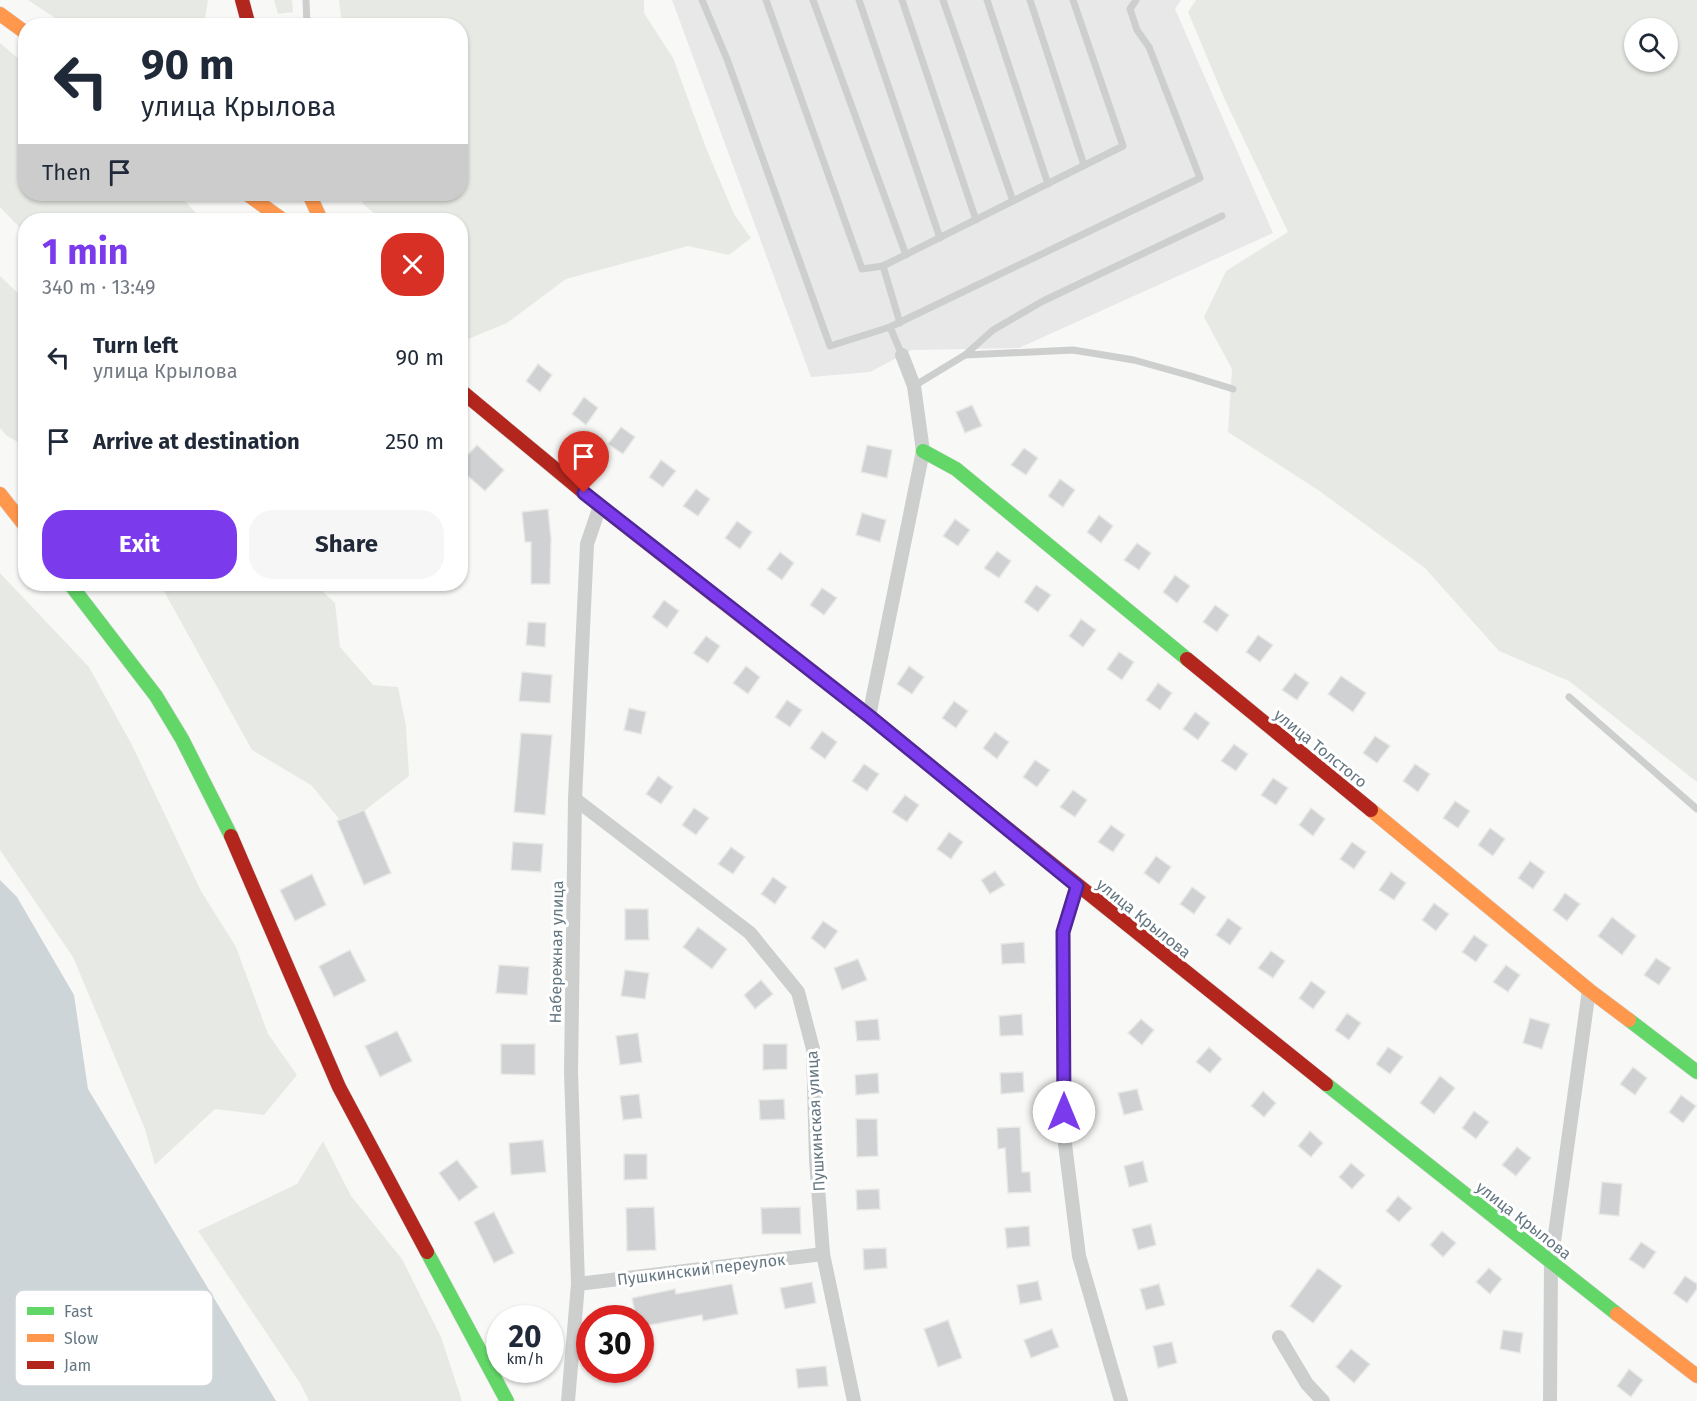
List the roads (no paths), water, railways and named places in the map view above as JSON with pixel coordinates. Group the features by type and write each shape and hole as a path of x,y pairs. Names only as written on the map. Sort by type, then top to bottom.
{"street":[{"path":"242,0 247,18"},
{"path":"0,14 18,27"},
{"path":"257,201 273,213"},
{"path":"869,716 923,451 914,386 902,355"},
{"name":"улица Крылова","path":"468,397 600,506 869,716 1077,886 1551,1263 1697,1376"},
{"name":"улица Толстого","path":"923,451 956,469 1589,990 1697,1072"},
{"path":"0,494 18,517"},
{"name":"Набережная улица","path":"568,1401 578,1284 572,1072 575,799 587,544 600,506"},
{"path":"75,591 156,696 182,739 224,820 339,1087 507,1401"},
{"name":"Пушкинская улица","path":"575,799 750,933 798,992 813,1049 816,1160 823,1254 854,1401"},
{"path":"1077,886 1063,932 1064,1136 1079,1256 1121,1401"},
{"path":"1550,1401 1551,1263 1589,990"},
{"name":"Пушкинский переулок","path":"578,1284 823,1254"},
{"path":"1278,1337 1307,1384 1323,1401"}],"lane":[{"path":"306,0 307,18"},
{"path":"702,0 727,59 830,346 890,327 1200,178 1149,47 1137,30 1130,9 1136,0"},
{"path":"766,0 862,269 883,267 1122,146 1073,0"},
{"path":"813,0 906,255"},
{"path":"859,0 940,238"},
{"path":"902,0 976,220"},
{"path":"943,0 1013,201"},
{"path":"987,0 1048,183"},
{"path":"1030,0 1084,165"},
{"path":"914,386 964,356 993,330 1043,301 1222,216"},
{"path":"883,267 900,322"},
{"path":"890,327 902,355"},
{"path":"964,356 1073,350 1134,360 1233,389"},
{"path":"1569,697 1697,809"}]}
